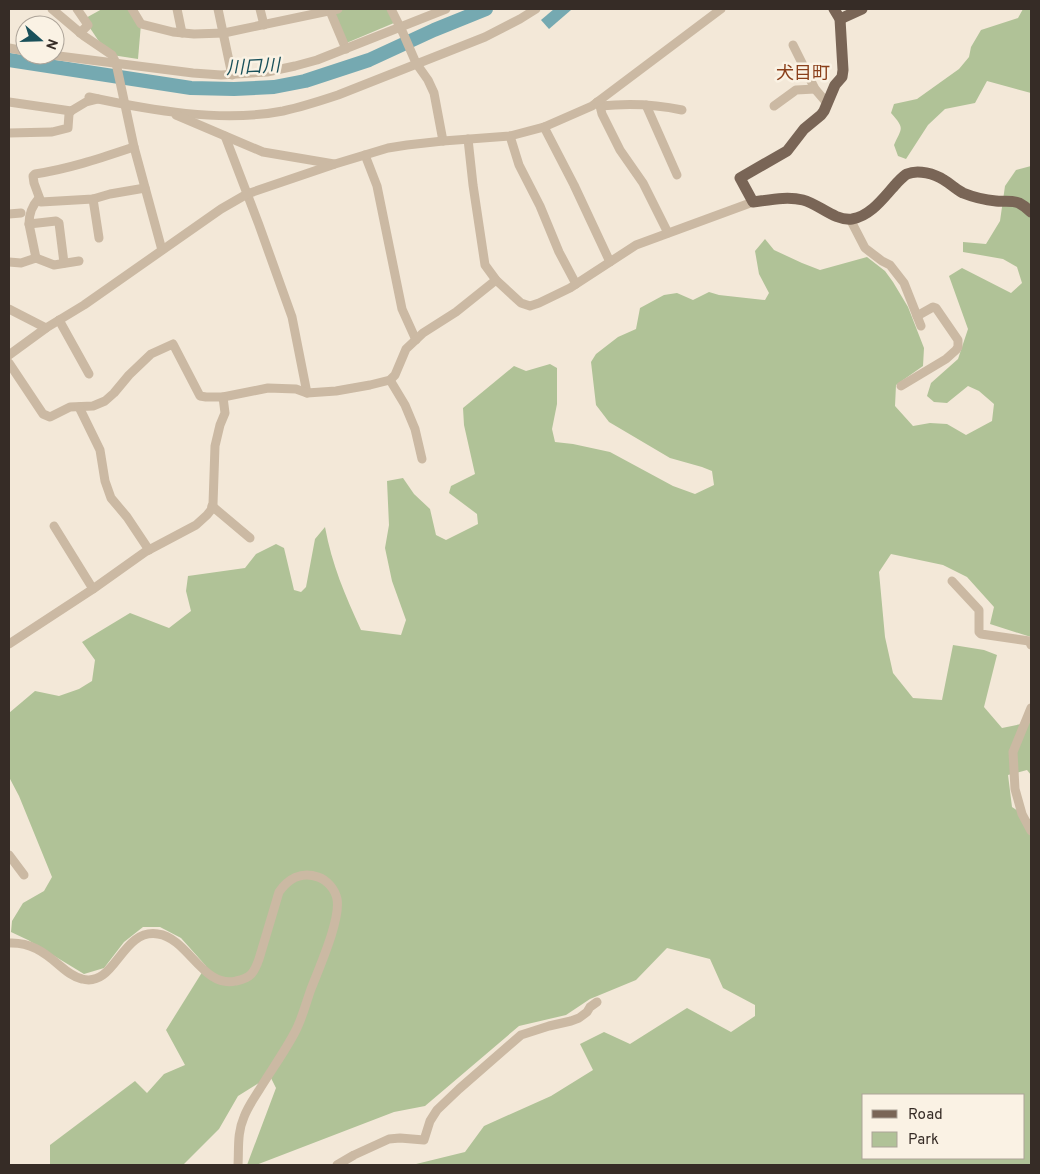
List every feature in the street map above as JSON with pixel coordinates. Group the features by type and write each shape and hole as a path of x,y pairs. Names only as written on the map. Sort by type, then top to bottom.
{"main road":[{"path":"857,10 837,14 843,70 842,77 835,85 824,111 804,129 787,151 740,178 753,202 796,198 807,201 840,218 850,219 858,217 874,208 903,177 912,172 926,173 939,177 946,180 955,189 973,196 1019,203 1031,212"}],"street":[{"path":"77,9 88,25 80,33"},
{"path":"132,9 141,24 173,32 194,34 224,33 264,25 303,13 334,10 346,49"},
{"path":"177,9 182,33"},
{"path":"218,9 232,74"},
{"path":"260,9 264,25"},
{"path":"391,9 416,62 434,93 443,141"},
{"path":"65,57 117,66 194,73 232,74 267,72 317,60 402,31 446,9"},
{"path":"9,134 52,132 68,128 71,111 94,98 125,102 166,111 224,116 282,111 332,96 416,62 485,37 536,9"},
{"path":"9,355 221,209 247,194 335,164 407,145 510,136 544,127 599,104 721,9"},
{"path":"58,10 80,33 112,55 117,66 134,147 162,250"},
{"path":"793,44 815,89 827,103"},
{"path":"774,106 796,90 815,89"},
{"path":"9,102 71,111"},
{"path":"599,104 661,105 682,110"},
{"path":"599,104 620,150 643,183 668,233"},
{"path":"646,105 678,170"},
{"path":"166,111 271,154 335,164"},
{"path":"544,127 610,262"},
{"path":"225,136 292,317 308,393"},
{"path":"510,136 519,165 540,206 559,252 576,284"},
{"path":"468,139 487,276 483,290"},
{"path":"134,147 85,164 35,174 33,176 34,183 41,202 93,199 145,188"},
{"path":"365,155 377,186 402,309 416,340"},
{"path":"36,258 29,215 39,198"},
{"path":"93,199 99,238"},
{"path":"485,265 496,280 521,303 530,306 576,284 636,245 753,202"},
{"path":"9,214 21,213"},
{"path":"850,219 865,248 890,265 904,283 921,326"},
{"path":"29,224 56,221 59,223 64,263"},
{"path":"9,262 21,263 36,258 54,265 79,261"},
{"path":"9,363 43,414 50,417 70,407 93,406 105,400 151,354 172,344 200,396 223,397 268,388 296,389 308,393 336,391 390,380 395,375 406,349 423,333 456,312 496,280"},
{"path":"901,386 946,358 958,346 958,340 936,308 930,308 917,316"},
{"path":"9,309 46,328"},
{"path":"59,320 90,374"},
{"path":"390,380 405,405 415,429 422,459"},
{"path":"9,644 149,550 196,526 207,515 212,506 215,446 224,413 223,397"},
{"path":"79,407 100,450 104,480 111,498 127,517 149,550"},
{"path":"212,506 250,538"},
{"path":"54,526 93,589"},
{"path":"952,581 979,610 980,634 1029,641 1031,645"},
{"path":"1031,708 1013,752 1015,789 1022,814 1031,831"},
{"path":"9,855 24,875"},
{"path":"9,943 18,943 37,948 73,976 82,980 90,980 103,976 128,946 143,934 159,934 175,942 214,978 232,982 250,976 255,969 279,892 284,884 293,878 310,875 319,877 333,888 338,908 333,929 296,1030 250,1104 244,1117 238,1142 238,1165"},
{"path":"337,1165 389,1139 424,1140 430,1121 437,1110 522,1034 579,1018 597,1002"}],"green space":[{"path":"102,9 132,9 141,24 138,59 112,55 104,49 84,19"},
{"path":"338,9 391,9 394,23 344,44 330,11"},
{"path":"1023,9 1031,9 1031,93 987,81 975,103 945,109 928,125 906,159 898,156 894,145 901,128 891,113 894,104 917,99 959,69 969,57 971,47 981,30 1018,18"},
{"path":"1031,166 1031,637 990,624 994,607 967,577 943,565 891,554 879,572 885,637 893,673 913,698 942,700 953,645 984,650 997,655 984,707 1002,728 1031,722 1031,775 1027,770 1008,775 1012,807 1031,820 1031,1165 412,1165 465,1152 484,1126 551,1096 593,1070 580,1044 604,1032 630,1044 687,1008 731,1032 755,1016 755,1005 723,988 710,959 667,948 636,980 590,999 566,1015 519,1026 425,1106 394,1112 256,1165 247,1165 276,1088 270,1076 238,1096 219,1129 183,1165 50,1165 50,1145 135,1081 147,1093 164,1074 185,1065 166,1030 206,966 181,938 160,927 143,927 124,942 104,968 84,974 28,940 11,932 12,921 23,903 44,891 52,877 19,796 9,777 9,713 35,691 59,696 79,689 92,681 95,660 82,642 130,613 169,628 191,611 186,591 188,576 245,568 256,554 276,544 284,548 294,590 301,592 306,587 315,539 325,527 331,554 340,580 361,630 401,635 406,620 392,581 385,548 389,525 387,481 403,478 414,494 430,509 436,535 446,540 478,524 477,514 449,493 451,486 475,474 464,425 463,408 514,366 526,371 550,364 557,368 557,404 552,429 555,442 610,452 673,486 695,494 714,485 712,471 670,458 609,422 596,405 591,362 596,354 618,337 636,329 640,308 664,295 677,293 693,300 709,292 719,295 765,300 769,293 759,274 755,251 765,239 774,250 820,270 867,257 885,271 908,307 924,348 923,366 896,385 895,406 913,426 930,423 947,424 966,435 992,421 994,404 979,391 968,386 947,403 934,402 927,396 931,383 958,359 968,329 949,276 962,268 1011,293 1022,283 1017,267 1003,259 963,252 963,242 986,244 1000,221 1005,186 1016,170"}],"water":[{"path":"554,9 571,10 549,29 541,20"}],"waterway":[{"name":"川口川","path":"9,60 191,88 234,89 274,87 305,81 369,60 434,30 486,9"}],"district":[{"name":"犬目町","path":"803,74"}]}
